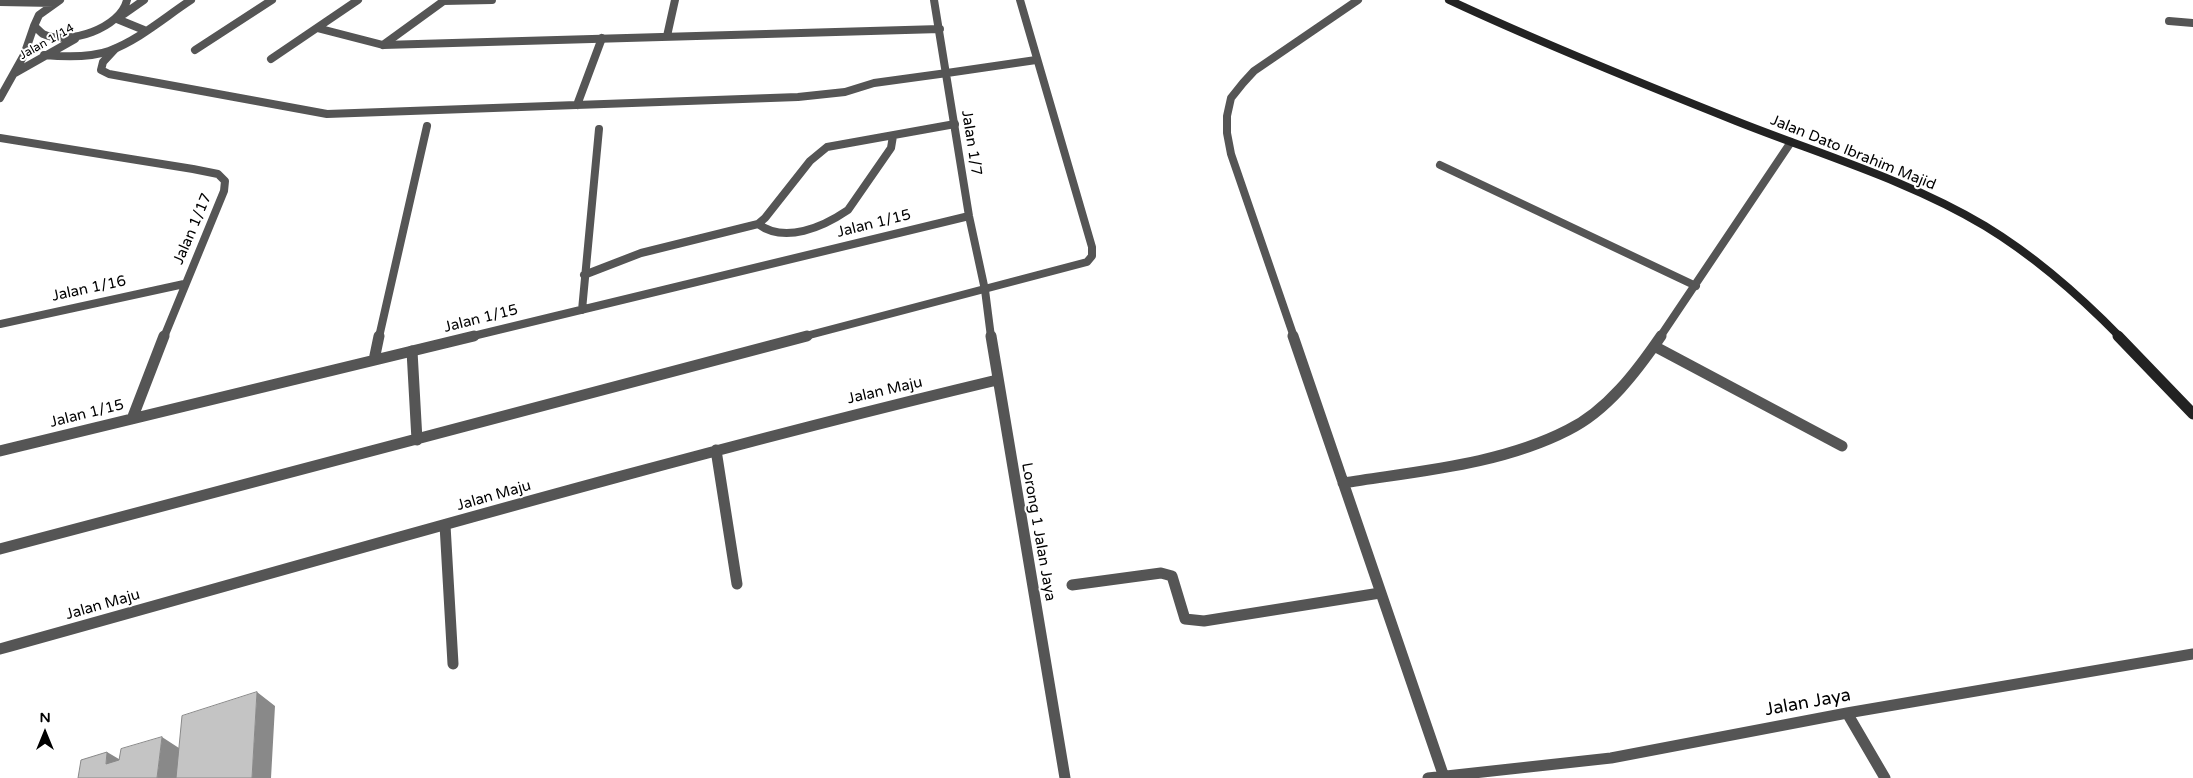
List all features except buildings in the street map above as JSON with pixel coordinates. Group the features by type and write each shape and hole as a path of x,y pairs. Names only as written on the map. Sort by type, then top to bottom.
{"street":[{"path":"127,0 128,4 117,18 144,30"},
{"name":"Jalan 1/14","path":"16,73 44,55 117,18 144,0"},
{"path":"191,0 114,49 103,62 101,70 109,74 327,114 678,103 820,96 845,92 874,83 1036,60"},
{"path":"195,50 272,0"},
{"path":"272,59 358,0"},
{"path":"383,45 444,1 492,0"},
{"path":"667,36 675,0"},
{"name":"Jalan 1/7","path":"934,0 969,216 985,290"},
{"path":"0,549 1088,262 1092,256 1092,247 1020,0"},
{"path":"1358,0 1254,71 1231,98 1227,116 1231,154 1444,777"},
{"name":"Jalan Dato Ibrahim Majid","path":"1449,0 1589,62 1922,195 1985,226 2011,242 2063,283 2193,414"},
{"path":"0,2 57,2"},
{"name":"Jalan 1/14","path":"0,98 16,73 39,14 57,2"},
{"path":"2169,20 2193,24"},
{"path":"34,26 38,32 46,36 74,36 90,32"},
{"path":"317,28 383,45 940,29"},
{"path":"577,105 602,38"},
{"path":"44,55 62,57 114,49"},
{"path":"584,275 642,253 758,224 765,218 817,153 827,147 955,124"},
{"path":"374,360 427,126"},
{"path":"582,310 599,129"},
{"path":"758,224 762,229 768,231 795,233 839,217 848,210 891,148 892,136"},
{"name":"Jalan 1/17","path":"0,138 218,174 225,182 224,191 184,284 132,419"},
{"path":"1343,483 1504,456 1569,430 1594,412 1619,390 1654,346 1791,142"},
{"path":"1440,165 1696,286"},
{"name":"Jalan 1/15","path":"0,451 969,216"},
{"name":"Jalan 1/16","path":"0,324 184,284"},
{"name":"Lorong 1 Jalan Jaya","path":"985,290 997,380 1065,778"},
{"path":"1654,346 1842,446"},
{"path":"412,351 417,440"},
{"name":"Jalan Maju","path":"0,649 842,416 997,380"},
{"path":"716,450 737,584"},
{"path":"445,525 453,664"},
{"path":"1072,585 1161,573 1172,576 1185,619 1204,621 1380,593"},
{"name":"Jalan Jaya","path":"1428,778 1611,758 1847,713 2193,654"},
{"path":"1847,713 1885,778"}]}
